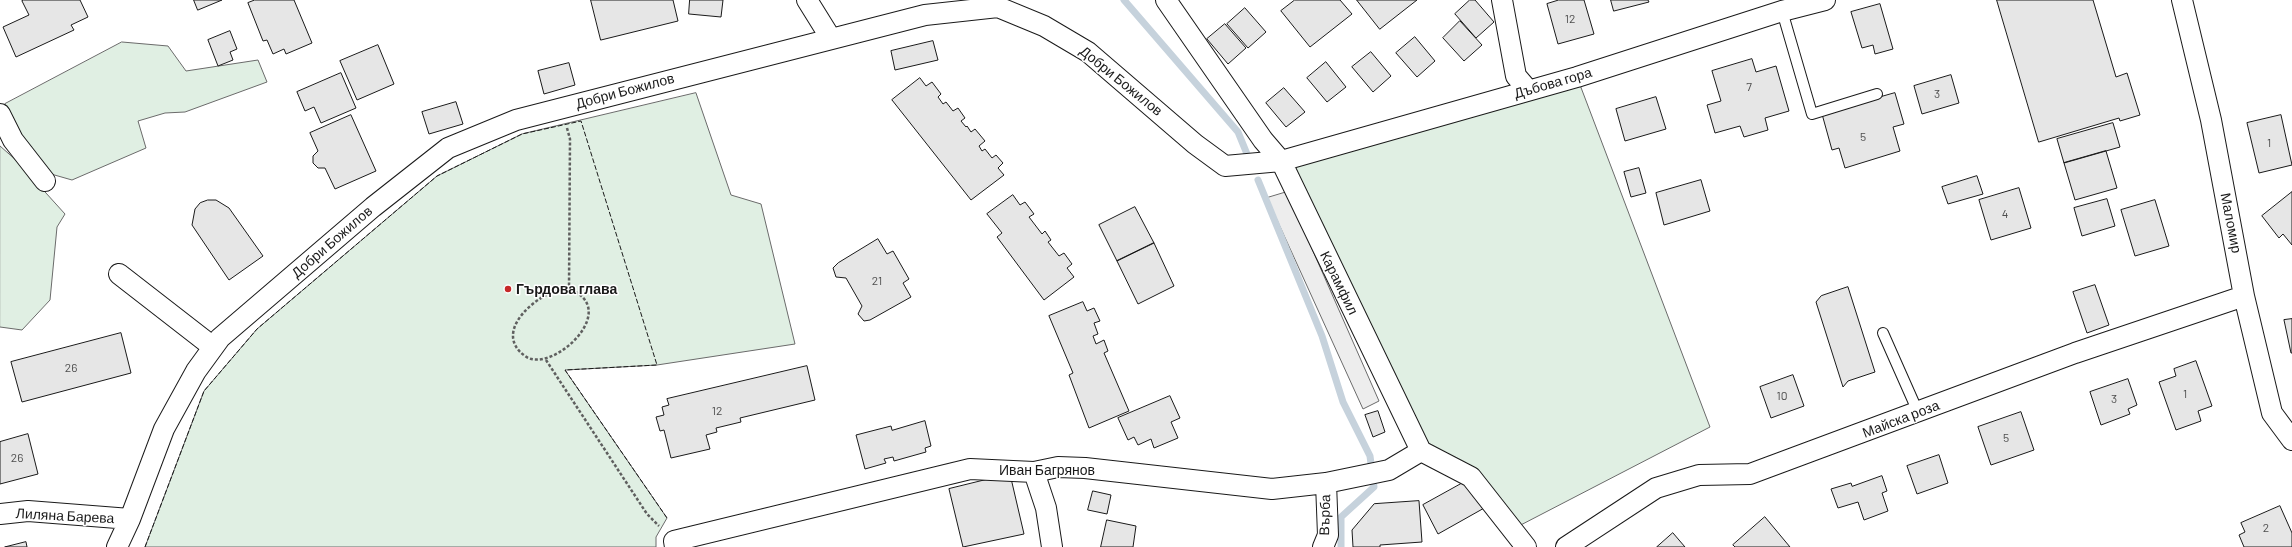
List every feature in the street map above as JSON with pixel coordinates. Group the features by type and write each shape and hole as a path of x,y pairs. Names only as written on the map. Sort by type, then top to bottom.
{"street":[{"path":"807,0 830,37"},
{"name":"Карамфил","path":"1166,0 1263,140 1281,161 1421,451"},
{"path":"1502,0 1516,76 1528,90"},
{"name":"Дъбова гора","path":"1281,161 1577,77 1782,11 1825,0"},
{"name":"Маломир","path":"2182,0 2211,120 2244,296 2272,413 2292,440"},
{"name":"Добри Божилов","path":"117,547 130,519 164,429 196,371 220,338 373,207 448,148 516,120 830,37 925,15 998,7 1044,26 1088,52 1195,144 1225,166 1281,161"},
{"path":"0,114 13,140 45,181"},
{"path":"119,274 213,347"},
{"name":"Майска роза","path":"1566,547 1656,488 1699,475 1750,474 2075,353 2244,296"},
{"path":"1421,451 1471,477 1526,547"},
{"name":"Иван Багрянов","path":"675,544 970,469 1034,472 1058,467 1085,468 1272,489 1326,483 1389,470 1421,451"},
{"path":"1034,472 1046,508 1052,547"},
{"name":"Върба","path":"1323,547 1328,535 1326,483"},
{"name":"Лиляна Барева","path":"0,514 28,511 130,519"}],"lane":[{"path":"1782,11 1812,114 1877,94"},
{"path":"1883,333 1918,412"}],"path":[{"path":"562,108 570,139 569,289"},
{"path":"556,289 569,289 584,298 588,306 590,317 586,326 580,334 546,360 526,358 518,351 514,342 512,332 516,322 547,294 556,289"},
{"path":"546,360 646,514 675,544"}],"green space":[{"path":"122,42 168,46 186,71 258,60 267,82 185,112 165,113 138,121 146,148 72,180 51,174 20,136 5,104"},
{"path":"1577,77 1710,427 1513,529 1471,477 1421,451 1281,161"},
{"path":"696,93 731,195 761,204 795,344 657,365 565,370 667,518 656,537 656,547 145,547 204,391 257,329 437,176 522,134"},
{"path":"0,146 17,161 65,214 57,227 50,300 22,330 0,327"}],"shaded area":[{"path":"1287,192 1379,401 1363,409 1267,198"}],"building":[{"path":"80,0 88,17 71,25 74,30 16,57 3,27 29,15 22,1"},
{"path":"194,0 222,0 198,10"},
{"path":"255,0 294,0 312,43 286,54 284,49 273,54 267,40 263,41 248,3"},
{"path":"591,0 673,0 678,21 601,40"},
{"path":"690,0 723,0 721,17 689,14"},
{"path":"1295,0 1340,0 1352,14 1310,47 1281,11"},
{"path":"1357,0 1417,0 1380,29"},
{"path":"1470,0 1475,0 1494,22 1476,38 1455,14"},
{"path":"1559,0 1584,0 1594,34 1558,44 1547,4"},
{"path":"1611,0 1648,0 1649,2 1614,11"},
{"path":"1997,0 2093,0 2116,77 2127,73 2140,115 2120,121 2119,118 2039,142"},
{"path":"1880,4 1893,49 1875,54 1873,45 1862,48 1851,12"},
{"path":"1245,8 1266,32 1248,48 1227,24"},
{"path":"1460,21 1482,45 1464,61 1443,38"},
{"path":"1225,24 1246,48 1228,64 1207,39"},
{"path":"230,31 237,49 230,52 233,60 218,66 208,40"},
{"path":"1415,37 1435,61 1417,77 1396,53"},
{"path":"933,41 938,60 895,70 891,51"},
{"path":"378,45 394,84 357,100 340,61"},
{"path":"1371,52 1391,76 1373,92 1352,67"},
{"path":"1752,59 1756,72 1776,66 1789,111 1765,118 1768,130 1744,137 1740,126 1715,133 1707,105 1721,101 1712,71"},
{"path":"1326,62 1346,87 1327,102 1307,78"},
{"path":"569,63 575,85 544,94 538,71"},
{"path":"341,73 356,108 321,123 314,107 305,111 297,92"},
{"path":"1951,75 1959,103 1922,114 1914,86"},
{"path":"920,78 926,86 932,82 941,94 938,97 943,104 946,102 953,111 958,108 965,118 961,121 971,132 975,129 985,141 979,146 982,151 985,149 992,158 996,155 1003,163 998,168 1004,175 971,200 892,100"},
{"path":"1284,88 1305,112 1286,127 1266,103"},
{"path":"1895,93 1904,124 1893,127 1900,151 1845,168 1839,148 1832,150 1822,114"},
{"path":"1656,97 1666,129 1625,141 1616,109"},
{"path":"456,102 463,124 429,134 422,112"},
{"path":"351,115 376,171 335,189 325,168 318,168 313,163 313,156 318,151 310,133"},
{"path":"2281,115 2292,165 2259,173 2247,123"},
{"path":"2113,123 2120,147 2064,163 2057,139"},
{"path":"2106,151 2117,188 2075,200 2064,163"},
{"path":"1639,168 1646,193 1631,197 1624,172"},
{"path":"1977,176 1983,194 1948,204 1942,187"},
{"path":"1701,180 1710,211 1664,225 1656,193"},
{"path":"2019,188 2031,228 1991,240 1979,200"},
{"path":"2292,192 2292,245 2283,234 2279,238 2262,216"},
{"path":"1013,195 1020,205 1025,202 1034,214 1029,217 1042,234 1045,231 1051,240 1048,242 1059,256 1064,253 1072,264 1067,268 1074,277 1044,300 997,237 1002,233 987,214"},
{"path":"2107,199 2115,226 2082,236 2074,208"},
{"path":"208,200 216,200 229,208 263,256 229,280 192,225 195,209 200,203"},
{"path":"2155,200 2169,246 2135,256 2121,210"},
{"path":"1135,207 1154,243 1117,261 1099,225"},
{"path":"878,239 887,254 893,251 909,279 903,283 911,297 870,320 864,321 858,314 862,306 846,278 836,277 833,268 838,263"},
{"path":"1154,243 1174,286 1138,304 1117,261"},
{"path":"2095,285 2109,325 2087,333 2073,292"},
{"path":"1848,287 1875,372 1848,381 1843,387 1816,302 1821,296"},
{"path":"1083,302 1087,311 1094,308 1100,321 1094,323 1098,334 1093,336 1096,344 1104,340 1108,351 1104,353 1129,411 1089,428 1069,375 1073,373 1049,316"},
{"path":"2292,319 2292,353 2291,353 2284,320"},
{"path":"121,333 131,373 22,402 11,362"},
{"path":"2196,361 2212,406 2198,411 2201,421 2176,430 2159,382 2176,376 2174,369"},
{"path":"807,366 815,400 740,418 741,422 716,428 717,432 706,435 710,449 671,458 664,430 660,431 656,417 664,415 662,407 669,405 667,399"},
{"path":"1793,375 1804,406 1771,418 1760,387"},
{"path":"2128,379 2137,405 2128,409 2130,414 2101,425 2090,392"},
{"path":"1170,396 1180,418 1171,422 1178,438 1154,448 1151,439 1138,445 1134,437 1128,440 1118,418"},
{"path":"1378,411 1385,432 1373,437 1365,415"},
{"path":"2021,412 2034,450 1991,465 1978,427"},
{"path":"925,421 931,446 925,448 926,452 894,461 893,457 884,459 886,463 865,469 856,435 891,426 892,430"},
{"path":"28,434 38,474 0,484 0,442"},
{"path":"1939,455 1948,483 1917,494 1907,466"},
{"path":"1010,474 1024,534 963,547 949,489"},
{"path":"1882,476 1887,491 1882,493 1888,511 1864,520 1858,502 1838,508 1831,489 1851,483 1852,486"},
{"path":"1470,479 1486,507 1438,534 1423,505"},
{"path":"1093,491 1111,495 1107,514 1088,510"},
{"path":"1419,501 1422,542 1380,545 1380,547 1353,547 1352,530 1374,504"},
{"path":"2280,506 2292,533 2292,547 2244,547 2239,535 2245,532 2241,523"},
{"path":"1765,517 1790,547 1735,547 1733,545"},
{"path":"1107,520 1136,526 1133,547 1101,547"},
{"path":"1673,533 1685,547 1657,547"},
{"path":"26,542 27,547 5,547"}],"waterway":[{"path":"1124,0 1238,132 1247,154"},
{"path":"1258,180 1322,336 1343,402 1370,456 1374,487 1341,517 1341,547"}],"fence":[{"path":"145,547 204,391 257,329 437,176 522,134 581,121 657,365 565,370 667,518"}],"place":[{"name":"Гърдова глава","path":"508,289"}]}
